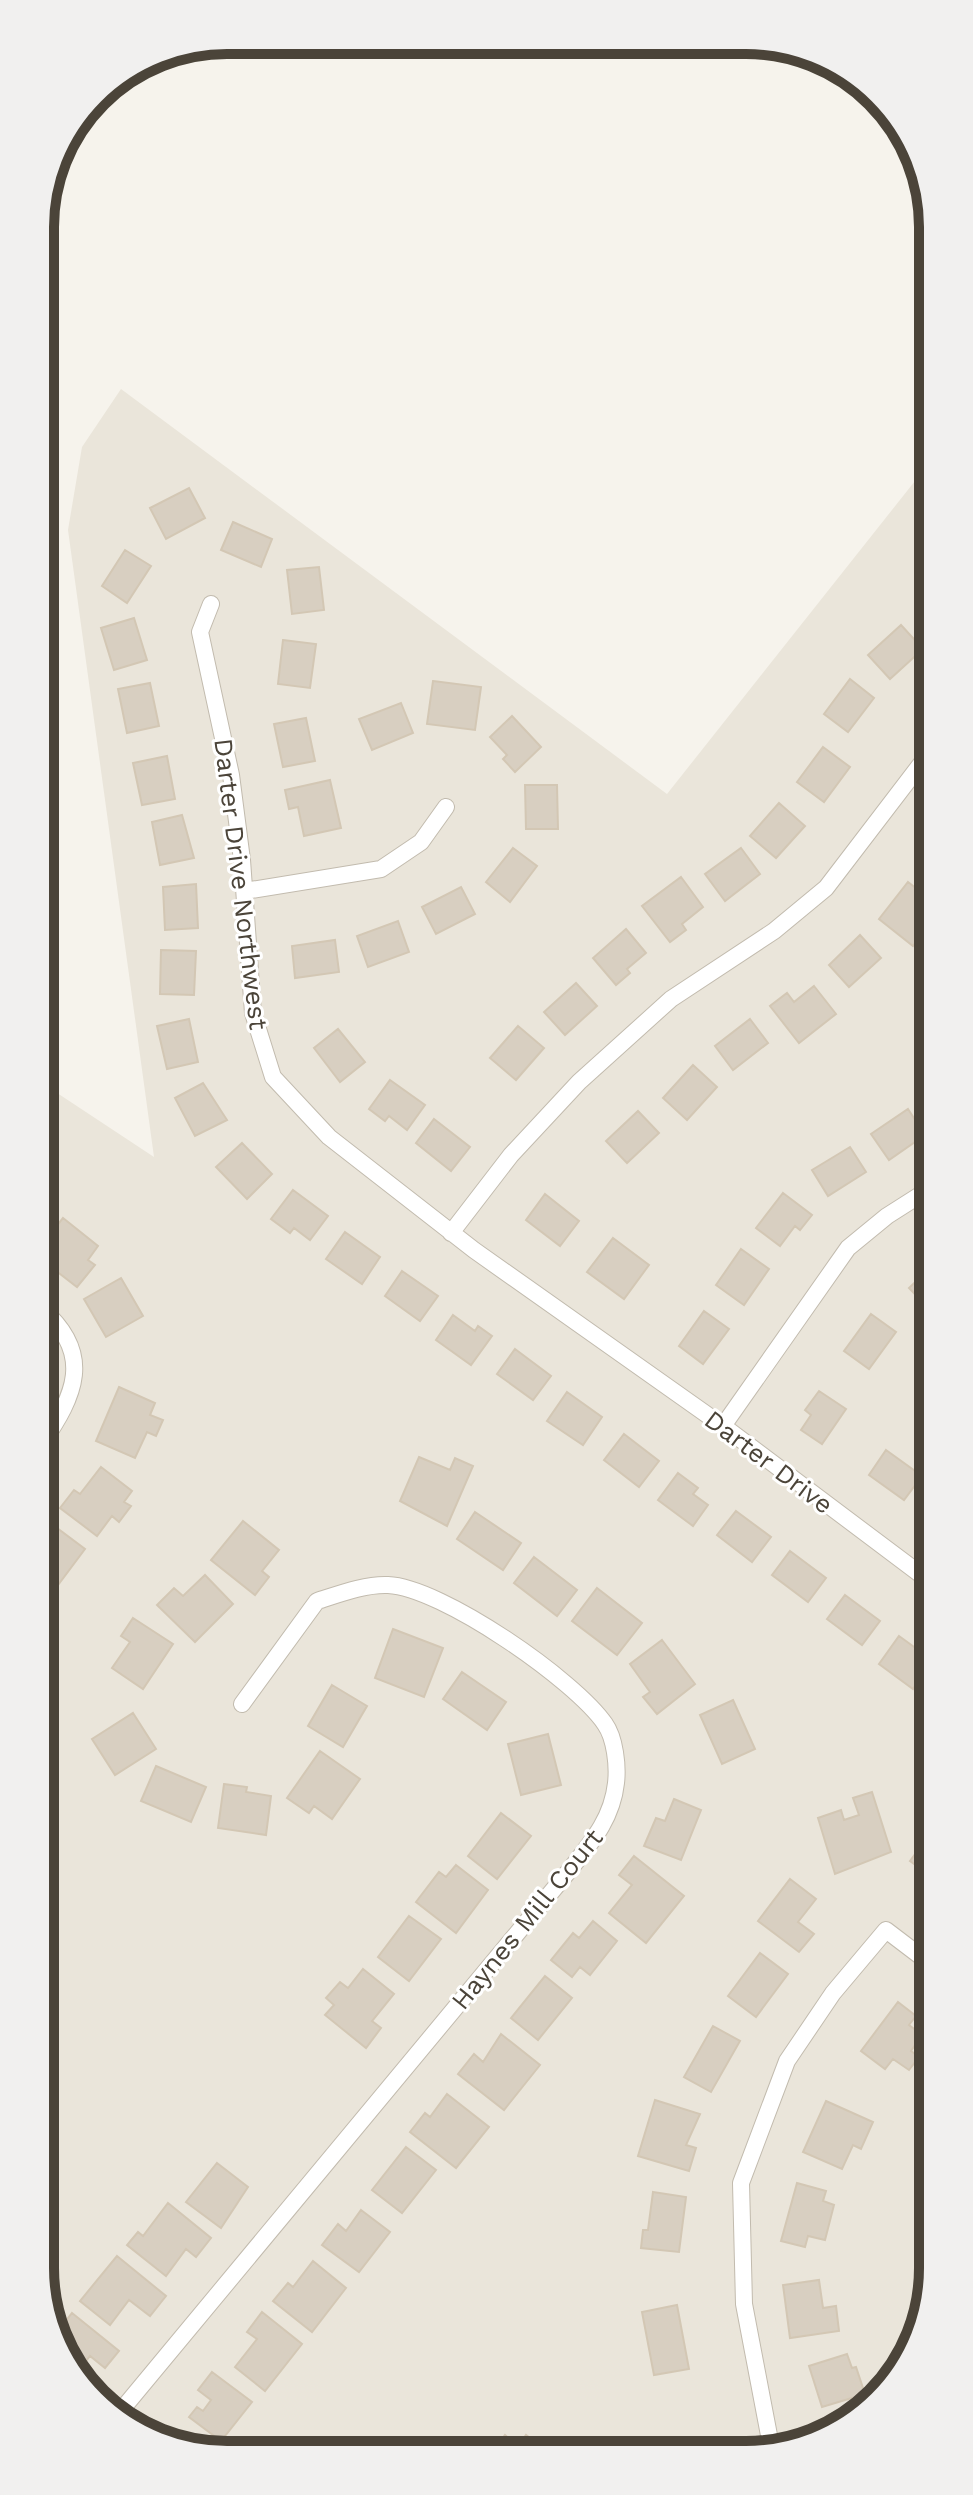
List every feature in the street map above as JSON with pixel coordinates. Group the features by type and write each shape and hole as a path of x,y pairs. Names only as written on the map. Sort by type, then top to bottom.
{"street":[{"name":"Darter Drive Northwest","path":"211,604 200,632 231,775 245,891 253,1013 273,1077 329,1137 451,1233 605,1342"},
{"path":"451,1233 511,1155 579,1082 671,999 774,931 826,888 919,766"},
{"path":"245,891 381,869 421,842 446,807"},
{"path":"723,1426 848,1248 887,1216 919,1196"},
{"path":"54,1324 67,1340 76,1379 67,1408 54,1426"},
{"name":"Darter Drive","path":"605,1342 919,1573"},
{"name":"Haynes Mill Court","path":"124,2407 568,1872 608,1820 617,1781 607,1726 581,1693 527,1652 418,1591 387,1585 317,1601 242,1704"},
{"path":"770,2440 744,2304 741,2183 787,2061 833,1993 886,1930 919,1955"}],"shaded area":[{"path":"121,389 667,794 919,476 919,2279 910,2324 890,2364 860,2398 812,2428 769,2440 746,2441 216,2441 171,2432 140,2418 105,2390 90,2373 67,2334 55,2291 54,2268 54,1091 154,1157 68,530 82,447"}],"building":[{"path":"189,488 205,518 166,539 150,508"},
{"path":"233,522 272,539 261,567 221,550"},
{"path":"125,550 151,566 127,603 102,586"},
{"path":"319,567 324,610 292,614 287,570"},
{"path":"134,618 147,660 114,670 101,628"},
{"path":"901,625 919,645 919,653 890,679 868,655"},
{"path":"283,640 316,644 310,688 278,684"},
{"path":"850,679 874,698 848,732 824,714"},
{"path":"433,681 481,687 475,730 427,724"},
{"path":"150,683 159,726 127,733 118,689"},
{"path":"401,703 413,733 372,750 359,719"},
{"path":"512,716 541,747 515,772 503,759 507,755 490,737"},
{"path":"306,718 315,761 283,767 274,724"},
{"path":"823,747 850,767 824,802 797,782"},
{"path":"167,756 175,799 142,805 133,763"},
{"path":"330,780 341,828 304,836 298,807 289,809 285,790"},
{"path":"525,785 557,785 558,829 526,829"},
{"path":"779,803 805,826 776,858 750,836"},
{"path":"182,815 194,858 160,865 152,822"},
{"path":"513,848 537,866 510,902 486,882"},
{"path":"741,848 760,874 725,901 705,874"},
{"path":"681,877 703,907 682,924 686,930 670,942 642,906"},
{"path":"908,882 919,890 919,938 913,946 879,919"},
{"path":"196,884 198,928 165,930 163,887"},
{"path":"461,887 475,914 436,934 422,907"},
{"path":"398,921 409,952 368,967 357,936"},
{"path":"626,929 646,953 627,969 630,973 616,985 593,958"},
{"path":"860,935 881,958 849,987 829,965"},
{"path":"335,940 339,972 295,978 292,946"},
{"path":"161,950 196,951 194,995 160,994"},
{"path":"576,983 597,1006 565,1035 544,1012"},
{"path":"814,986 836,1014 799,1043 770,1006 787,993 794,1002"},
{"path":"189,1019 198,1062 167,1069 157,1026"},
{"path":"750,1019 768,1043 733,1070 715,1046"},
{"path":"518,1026 544,1048 516,1080 490,1058"},
{"path":"338,1029 365,1062 340,1082 314,1048"},
{"path":"693,1065 717,1087 687,1120 663,1098"},
{"path":"390,1080 425,1105 407,1130 389,1116 385,1121 369,1109"},
{"path":"203,1083 227,1120 195,1136 175,1098"},
{"path":"908,1109 919,1126 919,1139 889,1160 871,1134"},
{"path":"638,1111 659,1133 627,1163 606,1141"},
{"path":"434,1119 470,1147 451,1171 416,1143"},
{"path":"242,1143 272,1174 247,1199 216,1167"},
{"path":"850,1147 866,1172 828,1196 812,1170"},
{"path":"293,1190 328,1216 310,1240 294,1228 290,1233 271,1219"},
{"path":"783,1193 812,1215 800,1230 795,1226 780,1246 756,1228"},
{"path":"545,1194 579,1221 560,1246 526,1220"},
{"path":"63,1218 98,1246 88,1260 95,1265 77,1287 54,1269 54,1229"},
{"path":"345,1232 380,1257 362,1284 326,1259"},
{"path":"613,1238 649,1265 624,1299 587,1272"},
{"path":"741,1249 769,1269 744,1305 716,1285"},
{"path":"402,1271 438,1296 420,1321 385,1296"},
{"path":"121,1278 143,1316 106,1337 84,1299"},
{"path":"919,1278 919,1298 909,1288"},
{"path":"704,1311 729,1329 703,1364 679,1346"},
{"path":"871,1314 896,1332 869,1369 844,1351"},
{"path":"453,1315 475,1331 478,1326 492,1336 471,1365 436,1340"},
{"path":"515,1349 551,1376 533,1400 497,1374"},
{"path":"119,1387 155,1403 150,1415 163,1420 156,1436 147,1432 135,1458 96,1441"},
{"path":"819,1391 846,1409 822,1444 801,1430 811,1415 805,1410"},
{"path":"567,1392 602,1417 583,1445 547,1421"},
{"path":"624,1434 659,1461 639,1487 604,1460"},
{"path":"886,1450 919,1474 919,1480 904,1500 869,1475"},
{"path":"419,1457 450,1470 455,1458 473,1466 447,1526 400,1501"},
{"path":"101,1467 132,1491 124,1502 131,1506 119,1522 112,1516 97,1536 60,1508 74,1490 80,1494"},
{"path":"678,1473 698,1488 693,1494 708,1505 693,1526 658,1500"},
{"path":"736,1511 771,1537 752,1562 717,1535"},
{"path":"475,1512 521,1543 503,1570 457,1539"},
{"path":"243,1521 279,1550 262,1571 269,1577 255,1595 211,1560"},
{"path":"54,1526 85,1549 54,1588"},
{"path":"790,1551 826,1578 808,1602 772,1575"},
{"path":"534,1557 577,1590 557,1616 514,1583"},
{"path":"205,1575 233,1604 195,1642 157,1605 174,1588 183,1596"},
{"path":"597,1588 642,1623 617,1655 572,1621"},
{"path":"845,1595 880,1621 862,1645 827,1619"},
{"path":"133,1618 173,1644 143,1689 112,1668 130,1642 121,1636"},
{"path":"393,1629 443,1648 424,1697 375,1678"},
{"path":"899,1636 919,1651 919,1680 913,1689 879,1664"},
{"path":"662,1640 695,1684 657,1714 643,1697 650,1692 630,1664"},
{"path":"462,1672 506,1702 487,1730 443,1699"},
{"path":"332,1685 367,1706 343,1747 308,1726"},
{"path":"733,1700 755,1749 722,1764 700,1715"},
{"path":"133,1713 156,1749 115,1775 92,1739"},
{"path":"548,1734 561,1785 521,1795 508,1744"},
{"path":"320,1751 360,1779 332,1819 314,1806 309,1813 287,1798"},
{"path":"156,1766 206,1787 191,1822 141,1801"},
{"path":"224,1784 247,1787 246,1792 271,1796 266,1835 218,1828"},
{"path":"872,1792 891,1852 835,1874 818,1818 841,1810 844,1820 859,1815 853,1798"},
{"path":"674,1799 701,1810 681,1860 644,1846 656,1818 665,1821"},
{"path":"501,1813 531,1836 497,1879 468,1856"},
{"path":"919,1849 919,1868 910,1861"},
{"path":"634,1856 684,1896 646,1943 609,1913 632,1885 619,1875"},
{"path":"456,1865 488,1890 456,1933 416,1902 439,1872 446,1877"},
{"path":"790,1879 816,1899 798,1922 814,1934 799,1952 758,1921"},
{"path":"409,1916 441,1939 409,1981 378,1957"},
{"path":"593,1921 617,1941 590,1975 580,1967 572,1977 551,1960 573,1933 579,1938"},
{"path":"760,1953 788,1974 756,2017 728,1996"},
{"path":"363,1969 394,1994 372,2021 381,2028 366,2048 325,2015 334,2005 326,1998 340,1982 348,1988"},
{"path":"545,1976 572,1998 538,2040 511,2018"},
{"path":"898,2002 916,2016 909,2025 919,2033 919,2039 911,2051 919,2057 909,2070 893,2059 885,2069 861,2051"},
{"path":"713,2026 740,2041 711,2092 684,2077"},
{"path":"501,2034 540,2065 504,2110 458,2074 474,2054 483,2062"},
{"path":"447,2094 489,2127 456,2168 410,2132 425,2113 430,2117"},
{"path":"655,2100 700,2114 686,2145 696,2148 689,2171 638,2156"},
{"path":"826,2101 873,2122 861,2149 853,2145 842,2169 803,2152"},
{"path":"406,2147 436,2170 402,2213 372,2190"},
{"path":"217,2163 248,2187 221,2228 186,2202"},
{"path":"797,2183 826,2191 823,2201 834,2205 825,2240 808,2236 805,2247 781,2241"},
{"path":"653,2192 686,2197 679,2252 641,2248 643,2230 648,2230"},
{"path":"168,2203 211,2238 196,2257 186,2249 166,2276 127,2245 138,2232 143,2236"},
{"path":"361,2210 390,2232 359,2272 322,2245 338,2224 346,2231"},
{"path":"117,2256 166,2296 150,2316 129,2300 110,2325 80,2301"},
{"path":"313,2261 346,2288 312,2332 273,2301 288,2283 293,2287"},
{"path":"819,2280 823,2308 836,2306 839,2331 790,2338 783,2285"},
{"path":"677,2305 689,2369 654,2375 642,2312"},
{"path":"262,2312 302,2344 265,2391 235,2367 257,2339 247,2332"},
{"path":"72,2313 119,2351 105,2368 90,2356 84,2364 64,2324"},
{"path":"847,2354 852,2368 856,2367 865,2393 822,2407 809,2366"},
{"path":"212,2372 252,2402 221,2441 189,2417 197,2407 203,2411 211,2400 198,2390"}]}
